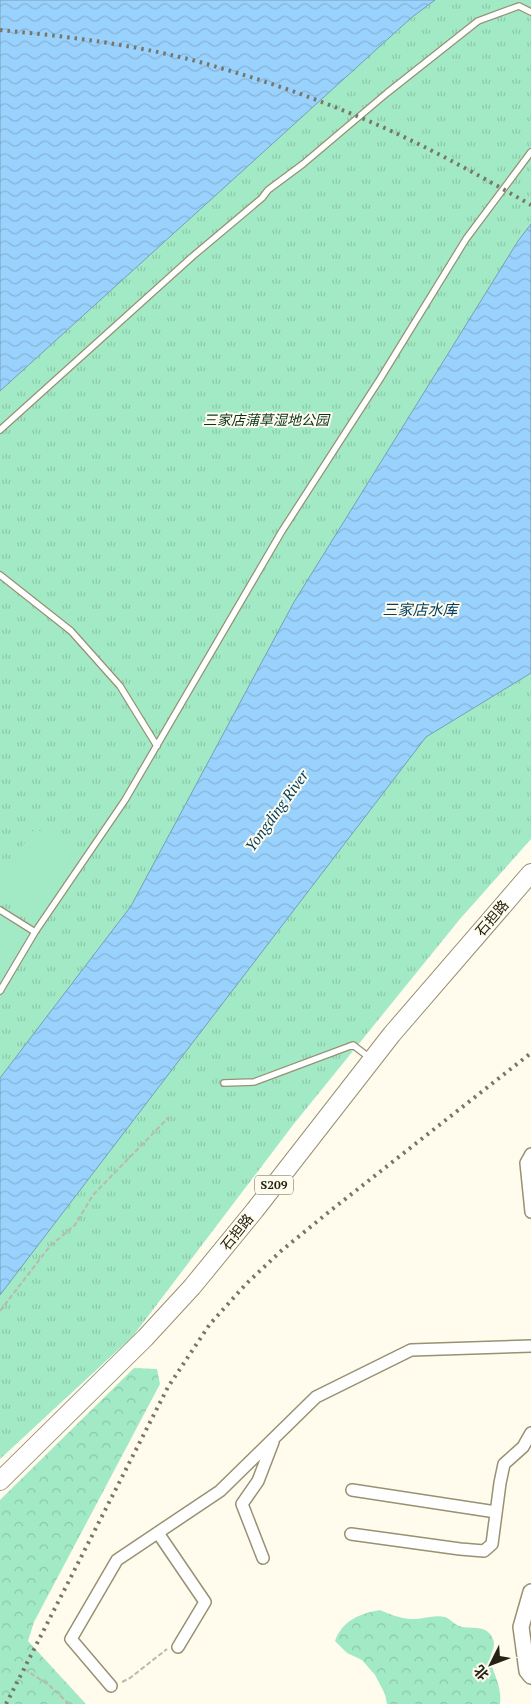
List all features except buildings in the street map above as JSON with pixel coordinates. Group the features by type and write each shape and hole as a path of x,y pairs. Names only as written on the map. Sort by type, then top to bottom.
{"main road":[{"name":"石担路","path":"0,1481 145,1338 192,1287 255,1210 392,1034 531,873"}],"street":[{"path":"531,1154 526,1164 531,1212"},
{"path":"111,1686 72,1639 117,1560 220,1491 316,1397 411,1350 531,1346"},
{"path":"351,1534 484,1551 492,1544 504,1464 523,1448 531,1433"},
{"path":"263,1558 242,1504 258,1481 274,1438"},
{"path":"352,1490 496,1512"},
{"path":"158,1533 205,1602 178,1647"},
{"path":"531,1592 521,1628 527,1671 531,1676"}],"lane":[{"path":"0,430 193,256 262,198 268,190 303,164 478,20 519,6 531,12"},
{"path":"0,991 36,932 125,800 282,531 380,379 466,239 531,152"},
{"path":"0,575 71,631 120,686 157,746"},
{"path":"0,910 36,932"},
{"path":"224,1083 254,1082 353,1045 372,1059"}],"path":[{"path":"0,1311 50,1246 75,1225 93,1195 169,1117"},
{"path":"111,1686 130,1678 186,1634"},
{"path":"24,1669 49,1685 69,1704"}],"green space":[{"name":"三家店蒲草湿地公园","path":"0,0 531,0 531,839 460,919 293,1125 133,1336 0,1459"},
{"path":"35,828 80,858 38,921 0,895 0,879"},
{"path":"0,913 31,933 10,966 0,960"},
{"path":"134,1368 157,1369 160,1384 34,1622 28,1641 86,1704 0,1704 0,1500"},
{"path":"380,1610 398,1617 410,1619 436,1616 445,1617 462,1627 481,1629 489,1633 494,1641 490,1659 499,1688 500,1704 387,1704 385,1694 375,1675 362,1660 347,1653 335,1641 347,1623 359,1616"}],"water":[{"path":"0,0 435,0 411,18 0,391"},
{"name":"三家店水库","path":"531,224 531,673 426,737 0,1295 0,1078 131,906 294,602 518,241"}],"railway":[{"path":"0,30 57,36 143,49 199,62 266,82 304,95 380,126 457,164 531,205"},
{"path":"6,1704 168,1387 210,1324 246,1284 281,1251 531,1053"}],"water label":[{"name":"Yongding River","path":"277,811"}]}
